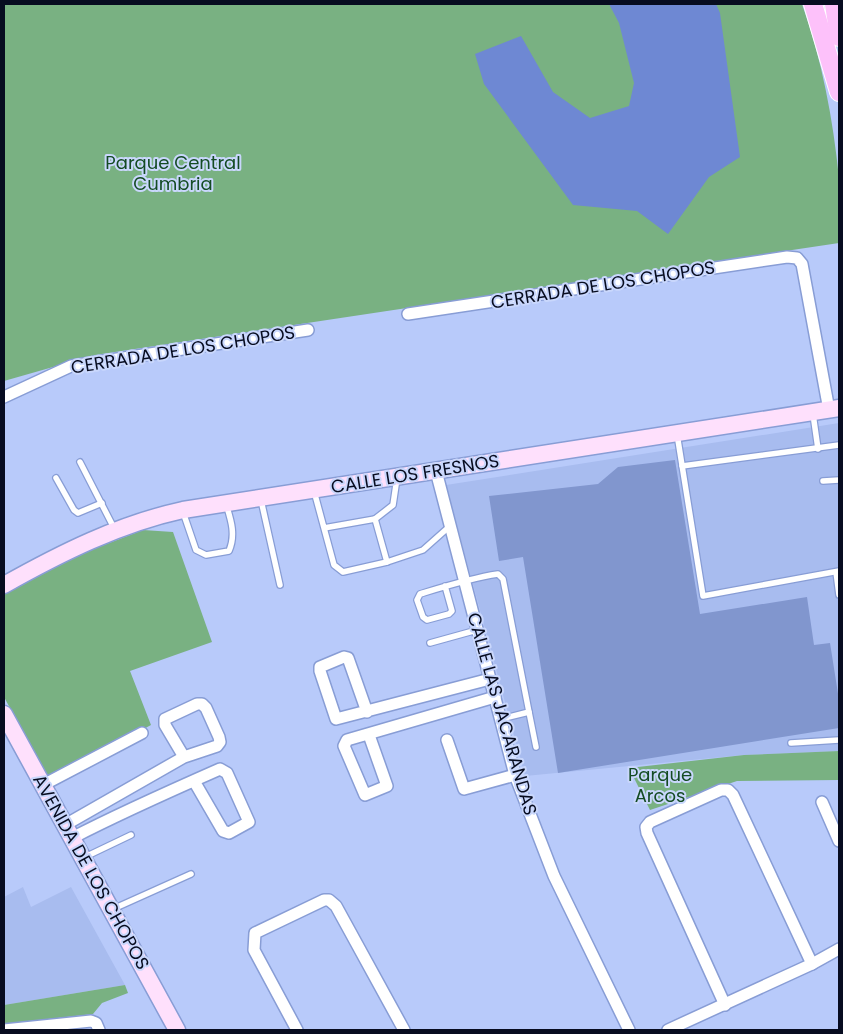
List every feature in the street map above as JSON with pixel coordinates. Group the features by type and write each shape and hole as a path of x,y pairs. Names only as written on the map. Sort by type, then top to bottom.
{"main road":[{"path":"813,4 839,92"},
{"path":"834,4 839,37"}],"street":[{"name":"CERRADA DE LOS CHOPOS","path":"408,314 777,258 797,258 802,264 829,411"},
{"name":"CERRADA DE LOS CHOPOS","path":"4,397 71,366 308,330"},
{"name":"CALLE LOS FRESNOS","path":"4,585 54,557 148,517 436,470 829,411"},
{"name":"CALLE LAS JACARANDAS","path":"436,470 515,775 554,876 629,1030"},
{"path":"367,712 348,658 344,657 320,667 336,719 367,712 490,679"},
{"path":"369,734 387,786 365,795 344,746 347,740 495,698"},
{"path":"68,831 184,757 217,746 220,742 206,708 202,704 190,707 164,719 165,725 184,757"},
{"name":"AVENIDA DE LOS CHOPOS","path":"4,714 177,1030"},
{"path":"43,786 142,733"},
{"path":"447,740 464,789 515,775"},
{"path":"68,831 220,769 224,770 249,822 226,834 194,781"},
{"path":"724,1005 647,833 646,827 650,822 686,805 721,790 728,790 732,795 812,964"},
{"path":"822,802 839,841"},
{"path":"297,1030 254,950 255,933 324,900 329,900 336,906 404,1030"},
{"path":"668,1030 812,964 839,949"},
{"path":"4,1030 91,1021 100,1030"}],"lane":[{"path":"818,448 829,411"},
{"path":"677,434 701,592 707,597 837,572 839,591"},
{"path":"682,466 839,445"},
{"path":"80,462 115,530"},
{"path":"324,528 375,520 393,505 397,477"},
{"path":"56,478 74,510 78,513 102,503"},
{"path":"823,481 839,480"},
{"path":"313,490 334,565 343,572 387,562 423,550 450,526"},
{"path":"261,498 280,585"},
{"path":"183,510 196,550 206,555 228,551 232,543 234,535 226,503"},
{"path":"375,520 387,562"},
{"path":"445,586 452,612 427,620 417,600 418,596 445,586 464,580 498,574 503,579 536,747"},
{"path":"430,642 477,630"},
{"path":"501,720 529,712"},
{"path":"791,743 839,740"},
{"path":"83,858 131,835"},
{"path":"111,910 191,874"}],"shaded area":[{"path":"609,4 716,4 720,13 740,157 709,177 668,234 637,211 573,205 484,84 475,54 521,36 553,92 590,118 629,106 634,83 619,23"},
{"path":"839,423 839,751 744,755 525,776 446,485"},
{"path":"23,887 31,907 71,887 125,985 4,1005 4,897"}],"green space":[{"name":"Parque Central Cumbria","path":"4,4 802,4 821,68 834,134 840,186 839,243 95,355 4,381"},
{"path":"143,530 173,532 212,642 130,671 151,725 49,780 4,697 4,591 57,563"},
{"name":"Parque Arcos","path":"839,751 839,780 737,781 650,810 629,768 744,755"},
{"path":"125,985 128,993 102,1003 93,1014 4,1024 4,1005"}],"building":[{"path":"675,460 700,614 807,597 814,645 830,643 839,700 839,728 558,773 523,557 499,561 489,496 598,484 618,467"}]}
